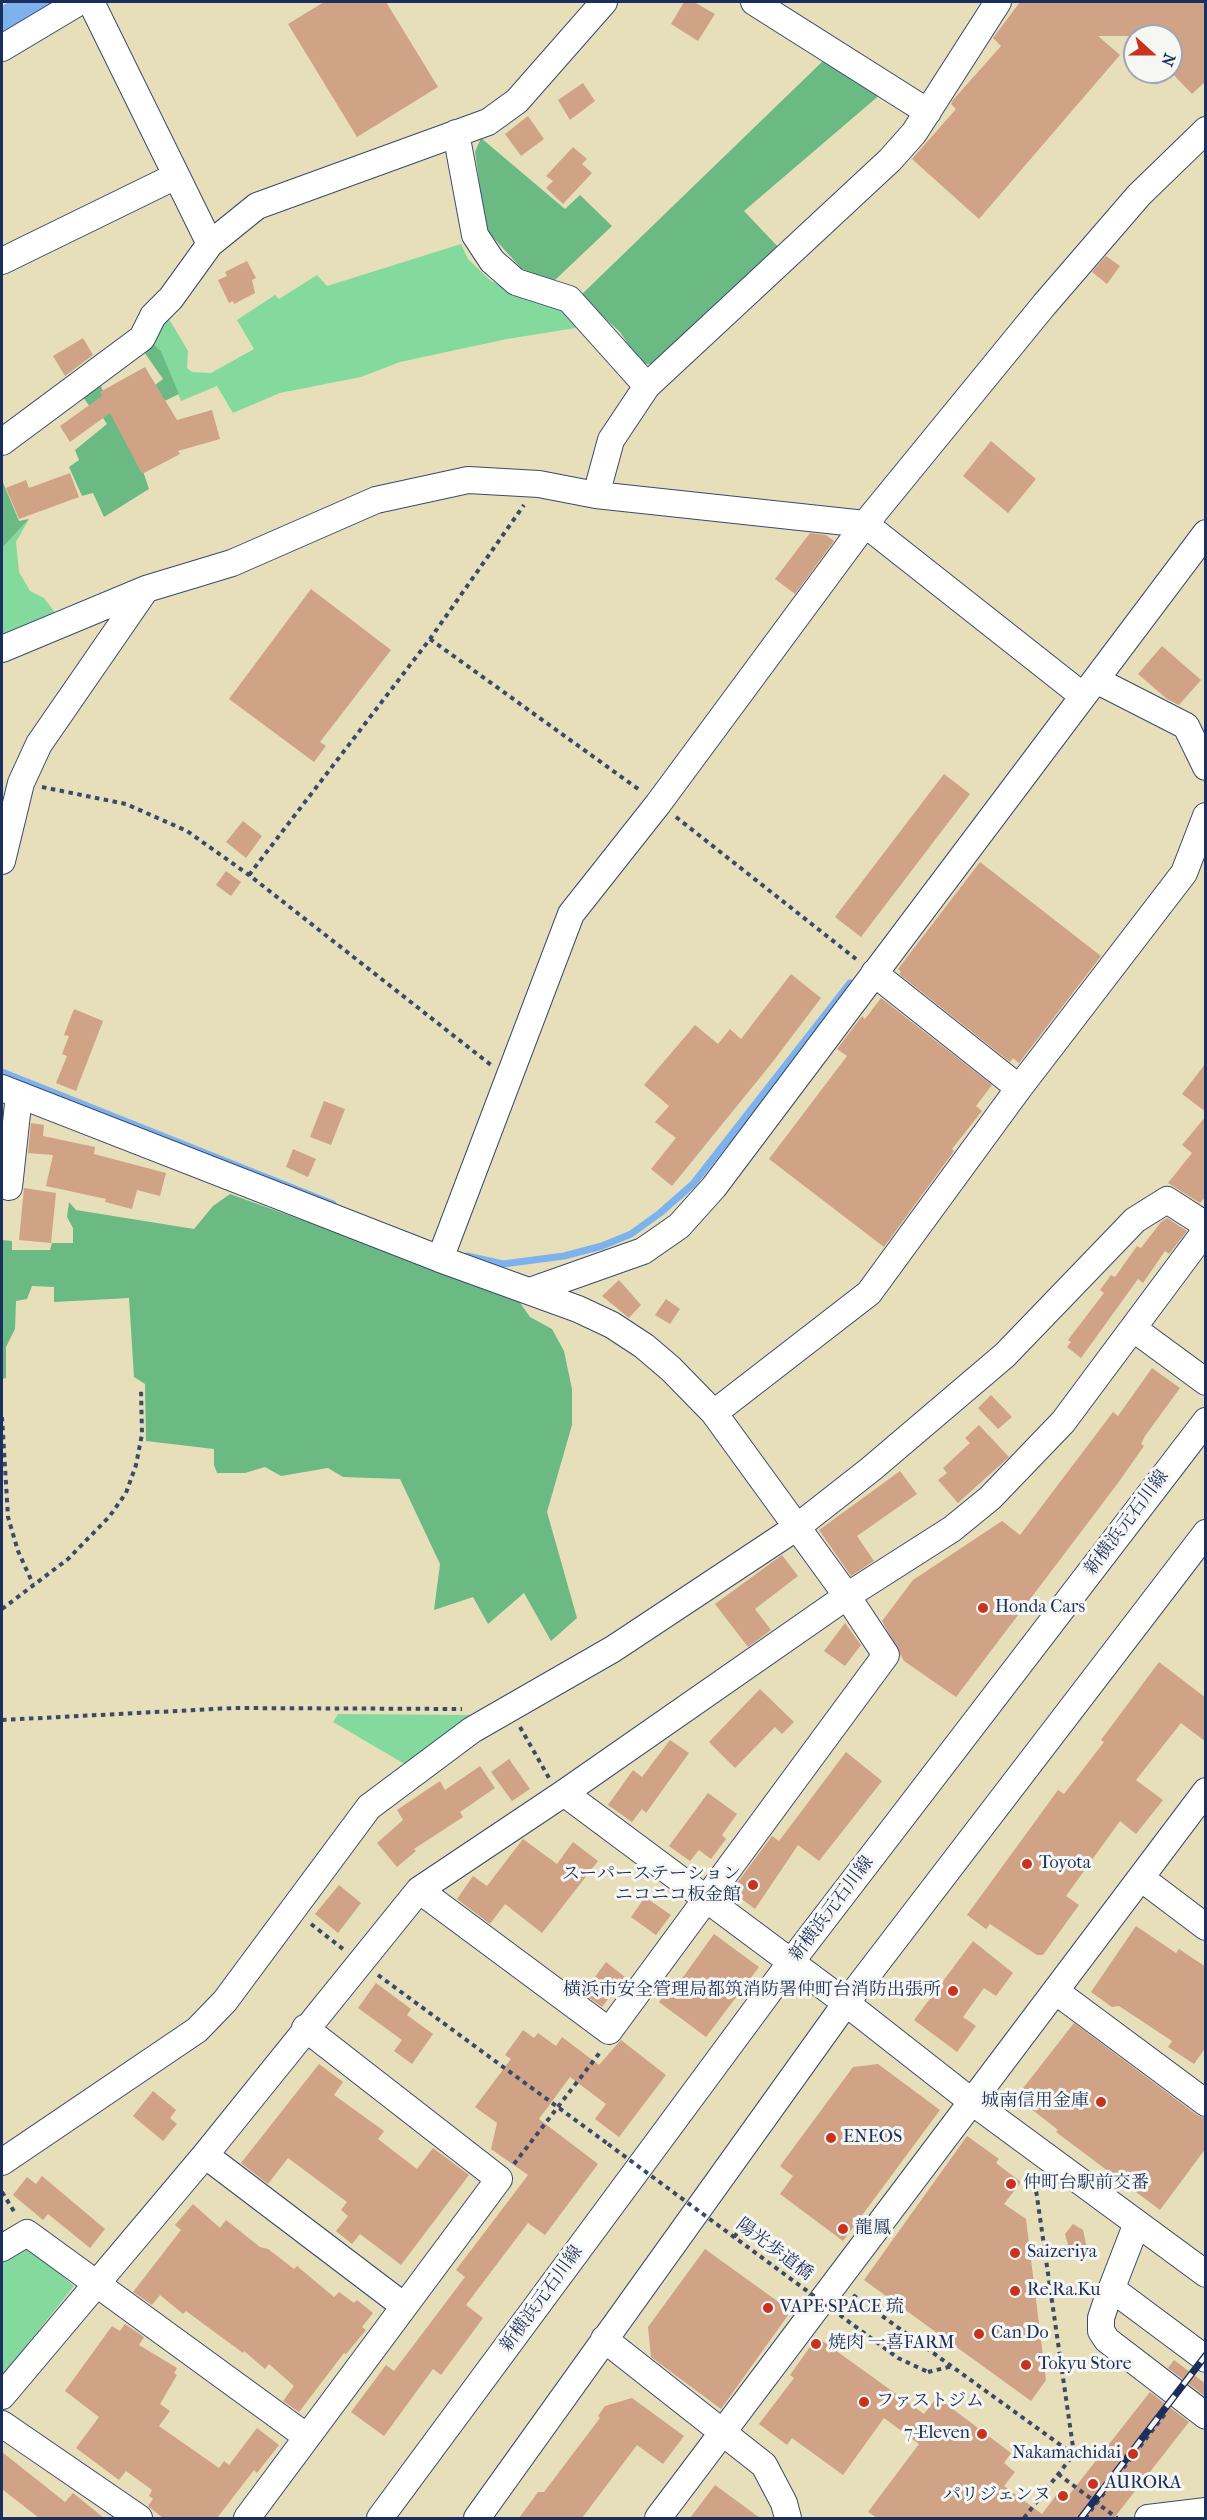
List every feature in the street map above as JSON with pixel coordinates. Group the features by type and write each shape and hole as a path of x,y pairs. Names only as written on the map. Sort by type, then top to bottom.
{"street":[{"path":"2,48 79,2"},
{"path":"91,2 210,244"},
{"path":"2,442 142,338 153,316 171,298 210,244 257,206 488,122 517,101 604,2"},
{"path":"754,2 928,112"},
{"path":"596,495 611,440 647,386 891,160 928,112 998,2"},
{"path":"443,1249 572,914 658,804 865,524 1044,305 1139,195 1206,130"},
{"path":"456,134 475,235 492,261 516,282 569,299 647,386"},
{"path":"2,261 176,176"},
{"path":"2,649 146,589 232,563 387,497 468,480 539,484 596,495 865,524 1090,688 1186,726 1206,767"},
{"path":"530,1291 643,1251 679,1226 714,1187 1206,533"},
{"path":"2,861 21,783 39,744 146,589"},
{"path":"714,1413 869,1293 1019,1088 1184,873 1206,816"},
{"path":"874,973 1019,1088"},
{"path":"16,1177 10,1091 443,1249 530,1291 612,1326 644,1346 671,1369 714,1413 847,1596 886,1654 609,2031 419,1890"},
{"path":"2,2162 197,2030 225,2001 369,1807 472,1730 509,1706 613,1649 797,1527 871,1469 1005,1355 1135,1220 1167,1200 1206,1225"},
{"path":"2,2396 205,2155 305,2028 419,1890 564,1793 847,1596 952,1529 990,1498 1063,1422 1206,1230"},
{"path":"1134,1329 1206,1382"},
{"name":"新横浜元石川線","path":"380,2518 791,1962 1206,1421"},
{"path":"477,2518 846,2003 1206,1533"},
{"path":"658,2518 1206,1791"},
{"path":"564,1793 846,2003 971,2101 1206,2274"},
{"path":"1141,1878 1206,1927"},
{"path":"1066,1999 1206,2103"},
{"path":"247,2518 499,2179 305,2028"},
{"path":"205,2155 405,2306"},
{"path":"2,2248 14,2213 94,2284 307,2437"},
{"path":"1137,2223 1101,2318 1101,2331 1107,2340 1206,2416"},
{"path":"1112,2289 1206,2359"},
{"path":"604,2338 764,2465 784,2503 788,2518"},
{"path":"2,2424 139,2518"},
{"path":"1148,2518 1206,2511"}],"path":[{"path":"249,875 430,639 539,484"},
{"path":"430,639 658,804 874,973"},
{"path":"21,783 126,804 186,831 249,875 508,1078"},
{"path":"2,1609 68,1559 110,1516 126,1493 136,1465 142,1434 141,1390"},
{"path":"2,1417 8,1516 18,1551 33,1584"},
{"path":"509,1706 552,1783 564,1793"},
{"path":"2,1720 234,1708 471,1709"},
{"name":"陽光歩道橋","path":"308,1922 898,2358 928,2372 953,2366"},
{"path":"499,2179 510,2170 605,2045 609,2031"},
{"path":"1024,2518 1074,2454 1034,2173"},
{"path":"734,2237 742,2226 770,2245"},
{"path":"848,2291 1074,2454"},
{"path":"1086,2518 1168,2411"},
{"path":"1058,2475 1117,2518"}],"green space":[{"path":"825,59 882,93 744,211 781,250 656,364 646,364 637,358 620,332 580,296"},
{"path":"481,138 565,209 580,195 612,226 555,280 533,275 521,268 491,235 485,223 475,152"},
{"path":"461,244 468,259 491,281 511,291 563,306 582,327 507,339 400,362 361,377 280,393 233,413 217,386 181,401 161,351 149,340 165,312 188,351 187,368 192,372 211,373 254,349 237,320 275,295 279,299 317,275 327,286"},
{"path":"149,340 161,351 179,394 126,420 149,489 104,517 93,493 82,496 69,467 79,460 75,450 107,424 97,409 93,411 80,393 99,382 112,410 121,411 163,379 142,349"},
{"path":"2,480 19,521 29,519 2,548"},
{"path":"29,519 16,542 19,572 30,591 44,598 57,615 2,640 2,548"},
{"path":"230,1194 516,1297 530,1317 552,1329 564,1351 572,1389 572,1425 547,1512 577,1618 551,1641 524,1593 488,1624 473,1597 434,1610 440,1564 400,1479 343,1477 328,1468 281,1476 265,1467 245,1473 217,1473 214,1465 214,1449 146,1441 145,1384 134,1377 129,1298 54,1302 54,1287 32,1286 27,1299 16,1301 15,1329 6,1347 6,1378 2,1379 2,1240 12,1241 12,1250 50,1250 52,1243 73,1243 73,1228 67,1217 69,1202 76,1210 194,1229 213,1206"},
{"path":"338,1714 470,1715 472,1720 408,1766 333,1722"},
{"path":"27,2246 74,2286 2,2376 2,2262"}],"building":[{"path":"324,2 386,2 438,87 357,137 288,24"},
{"path":"684,2 694,2 715,14 698,41 671,24"},
{"path":"1020,2 1206,2 1206,81 1192,94 1182,84 1183,24 1123,24 1123,36 1098,36 1120,55 979,219 912,159 956,109 951,104 953,100 1001,46 993,38"},
{"path":"583,83 595,101 570,120 558,100"},
{"path":"528,116 544,139 521,156 505,134"},
{"path":"573,147 587,159 582,164 592,173 563,204 546,188 553,181 546,176"},
{"path":"1106,256 1120,266 1107,284 1092,272"},
{"path":"247,261 256,278 252,280 255,293 234,304 233,301 229,303 218,280 227,276 225,272"},
{"path":"83,338 93,355 65,376 53,356"},
{"path":"145,367 177,420 212,410 220,439 178,451 180,454 142,474 110,413 70,442 60,426 102,396 100,392"},
{"path":"991,441 1036,479 1008,513 963,476"},
{"path":"70,473 79,497 19,519 6,488 26,480 29,488"},
{"path":"810,533 826,535 834,541 795,594 775,579"},
{"path":"311,589 391,650 320,742 326,746 314,762 229,699"},
{"path":"1162,646 1201,680 1179,705 1167,699 1138,674"},
{"path":"944,774 970,794 861,937 835,917"},
{"path":"243,821 262,836 246,858 226,842"},
{"path":"980,862 1101,956 1019,1063 1013,1058 1010,1062 899,974 901,972 898,969"},
{"path":"226,871 241,882 231,896 216,885"},
{"path":"791,974 821,998 771,1064 672,1186 651,1169 676,1138 655,1122 669,1106 644,1085 695,1025 718,1044 730,1029 741,1039"},
{"path":"881,998 992,1085 976,1106 982,1111 952,1149 954,1151 884,1247 769,1159 847,1056 837,1049 862,1016 865,1019"},
{"path":"74,1009 103,1021 76,1091 56,1083 67,1056 62,1054 69,1036 64,1035"},
{"path":"1206,1063 1206,1112 1182,1094"},
{"path":"324,1101 345,1109 331,1145 310,1137"},
{"path":"1206,1116 1206,1196 1200,1203 1168,1183 1192,1153 1182,1145"},
{"path":"31,1123 44,1125 43,1136 95,1147 94,1154 166,1173 160,1196 137,1190 132,1209 105,1202 106,1199 46,1186 53,1155 28,1153"},
{"path":"293,1149 316,1159 308,1177 286,1167"},
{"path":"24,1188 56,1193 51,1243 19,1240"},
{"path":"1167,1218 1187,1231 1169,1254 1165,1251 1143,1283 1138,1279 1081,1358 1067,1347 1071,1342 1068,1340 1104,1293 1100,1290 1111,1275 1115,1277 1137,1246 1141,1248 1161,1222"},
{"path":"619,1280 641,1305 629,1318 602,1296"},
{"path":"666,1299 680,1309 670,1324 655,1315"},
{"path":"1152,1368 1180,1388 1145,1436 1141,1444 1144,1446 1118,1483 956,1697 904,1661 882,1621 913,1580 1002,1521 1020,1535 1113,1412 1118,1416"},
{"path":"991,1395 1012,1417 998,1429 978,1408"},
{"path":"979,1425 1009,1457 958,1503 938,1480 947,1473 943,1468 970,1443 965,1438"},
{"path":"900,1471 917,1494 857,1536 874,1561 851,1576 819,1530"},
{"path":"782,1555 798,1576 755,1609 771,1630 748,1647 715,1604"},
{"path":"845,1623 861,1645 845,1666 824,1651"},
{"path":"1159,1662 1206,1698 1206,1742 1181,1723 1136,1780 1163,1800 1136,1834 1120,1821 1066,1896 1079,1905 1043,1955 1037,1955 990,1924 986,1929 967,1915 1058,1790 1064,1794 1104,1742 1101,1740"},
{"path":"760,1689 794,1722 782,1734 775,1727 735,1768 709,1742"},
{"path":"670,1740 689,1753 646,1813 642,1809 632,1822 608,1805 633,1770 642,1777"},
{"path":"846,1752 882,1781 819,1861 798,1845 755,1909 731,1891 772,1836 779,1841"},
{"path":"509,1759 530,1789 512,1801 491,1772"},
{"path":"480,1766 495,1788 460,1812 463,1817 414,1849 416,1851 397,1867 377,1843 403,1820 397,1810 440,1781 445,1790"},
{"path":"708,1793 737,1814 722,1835 726,1839 711,1859 699,1850 690,1861 669,1846"},
{"path":"523,1839 557,1864 573,1842 598,1861 542,1933 505,1904 490,1924 457,1899 473,1876 487,1886"},
{"path":"339,1885 361,1903 338,1933 315,1914"},
{"path":"645,1897 671,1915 656,1935 631,1917"},
{"path":"1136,1926 1176,1953 1179,1949 1206,1967 1206,2047 1194,2064 1168,2047 1172,2041 1119,2006 1112,2007 1091,1992"},
{"path":"714,1934 759,1967 706,2037 659,2002 677,1977 681,1980"},
{"path":"973,1941 1013,1973 996,1996 984,1988 963,2017 976,2026 957,2052 914,2020"},
{"path":"606,1962 625,1977 602,2007 583,1993"},
{"path":"376,1983 411,2009 407,2015 433,2034 412,2064 394,2051 402,2040 358,2008"},
{"path":"1074,2023 1197,2115 1206,2118 1206,2148 1160,2210 1056,2132 1058,2130 1025,2104 1020,2092"},
{"path":"523,2030 534,2038 538,2033 556,2046 562,2037 599,2065 621,2040 666,2075 619,2137 595,2119 606,2104 570,2077 539,2119 598,2164 545,2235 528,2223 466,2305 483,2318 441,2375 433,2369 384,2436 351,2412 386,2365 394,2371 465,2277 456,2270 528,2175 491,2149 497,2123 475,2107 511,2059 505,2055"},
{"path":"319,2064 343,2082 334,2095 384,2131 378,2139 417,2169 433,2148 469,2175 401,2265 360,2234 352,2244 336,2231 348,2216 341,2210 347,2202 288,2158 268,2184 241,2163"},
{"path":"878,2064 940,2110 843,2241 780,2194 793,2176 780,2166 853,2067"},
{"path":"153,2091 176,2110 170,2118 177,2124 163,2141 133,2116"},
{"path":"967,2136 999,2159 996,2163 1021,2182 1004,2204 1026,2219 1046,2380 1031,2401 864,2280"},
{"path":"42,2176 105,2229 90,2248 48,2214 43,2220 13,2195 27,2177 36,2184"},
{"path":"193,2204 220,2228 226,2220 260,2247 268,2249 294,2269 297,2266 334,2297 339,2292 354,2303 357,2300 373,2313 362,2327 366,2330 346,2354 344,2353 299,2412 283,2401 294,2386 269,2364 265,2369 244,2351 243,2353 186,2311 183,2314 160,2295 152,2305 133,2292 181,2230 175,2225"},
{"path":"1073,2224 1083,2230 1087,2248 1079,2258 1070,2252 1065,2234"},
{"path":"705,2249 791,2311 721,2409 651,2357 648,2327"},
{"path":"125,2324 144,2337 139,2345 177,2368 174,2373 177,2375 160,2404 170,2411 159,2426 219,2468 224,2461 229,2465 257,2428 279,2445 257,2473 254,2470 217,2518 163,2518 148,2506 153,2499 149,2496 152,2490 126,2471 119,2480 76,2448 99,2417 65,2391 112,2326 120,2331"},
{"path":"817,2337 924,2414 937,2397 1011,2453 1004,2463 1015,2472 1004,2486 1042,2514 1061,2489 1069,2495 1150,2392 1189,2422 1114,2518 877,2518 868,2512 919,2444 884,2418 843,2475 792,2438 787,2445 759,2424 794,2378 790,2375"},
{"path":"1174,2360 1206,2384 1206,2397 1168,2368"},
{"path":"632,2398 684,2436 663,2464 637,2445 582,2518 519,2518 538,2492 544,2492 600,2418 598,2416 605,2406"},
{"path":"2,2452 65,2502 73,2493 104,2518 39,2518 2,2489"},
{"path":"715,2485 760,2518 690,2518"}],"waterway":[{"path":"2,28 50,2"},
{"path":"467,1256 503,1264 564,1256 602,1246 631,1234 660,1213 693,1184 850,983"},
{"path":"2,1072 333,1204"}],"railway":[{"path":"1081,2518 1206,2355"}],"place":[{"name":"Honda Cars","path":"983,1608"},
{"name":"Toyota","path":"1027,1864"},
{"name":"スーパーステーション ニコニコ板金館","path":"753,1885"},
{"name":"横浜市安全管理局都筑消防署仲町台消防出張所","path":"953,1991"},
{"name":"城南信用金庫","path":"1101,2102"},
{"name":"ENEOS","path":"831,2138"},
{"name":"仲町台駅前交番","path":"1011,2184"},
{"name":"龍鳳","path":"843,2229"},
{"name":"Saizeriya","path":"1015,2253"},
{"name":"Re.Ra.Ku","path":"1015,2291"},
{"name":"VAPE SPACE 琉","path":"768,2308"},
{"name":"Can Do","path":"979,2334"},
{"name":"焼肉 一喜FARM","path":"816,2344"},
{"name":"Tokyu Store","path":"1026,2365"},
{"name":"ファストジム","path":"864,2402"},
{"name":"7-Eleven","path":"982,2434"},
{"name":"Nakamachidai","path":"1133,2454"},
{"name":"AURORA","path":"1093,2484"},
{"name":"パリジェンヌ","path":"1063,2496"}]}
